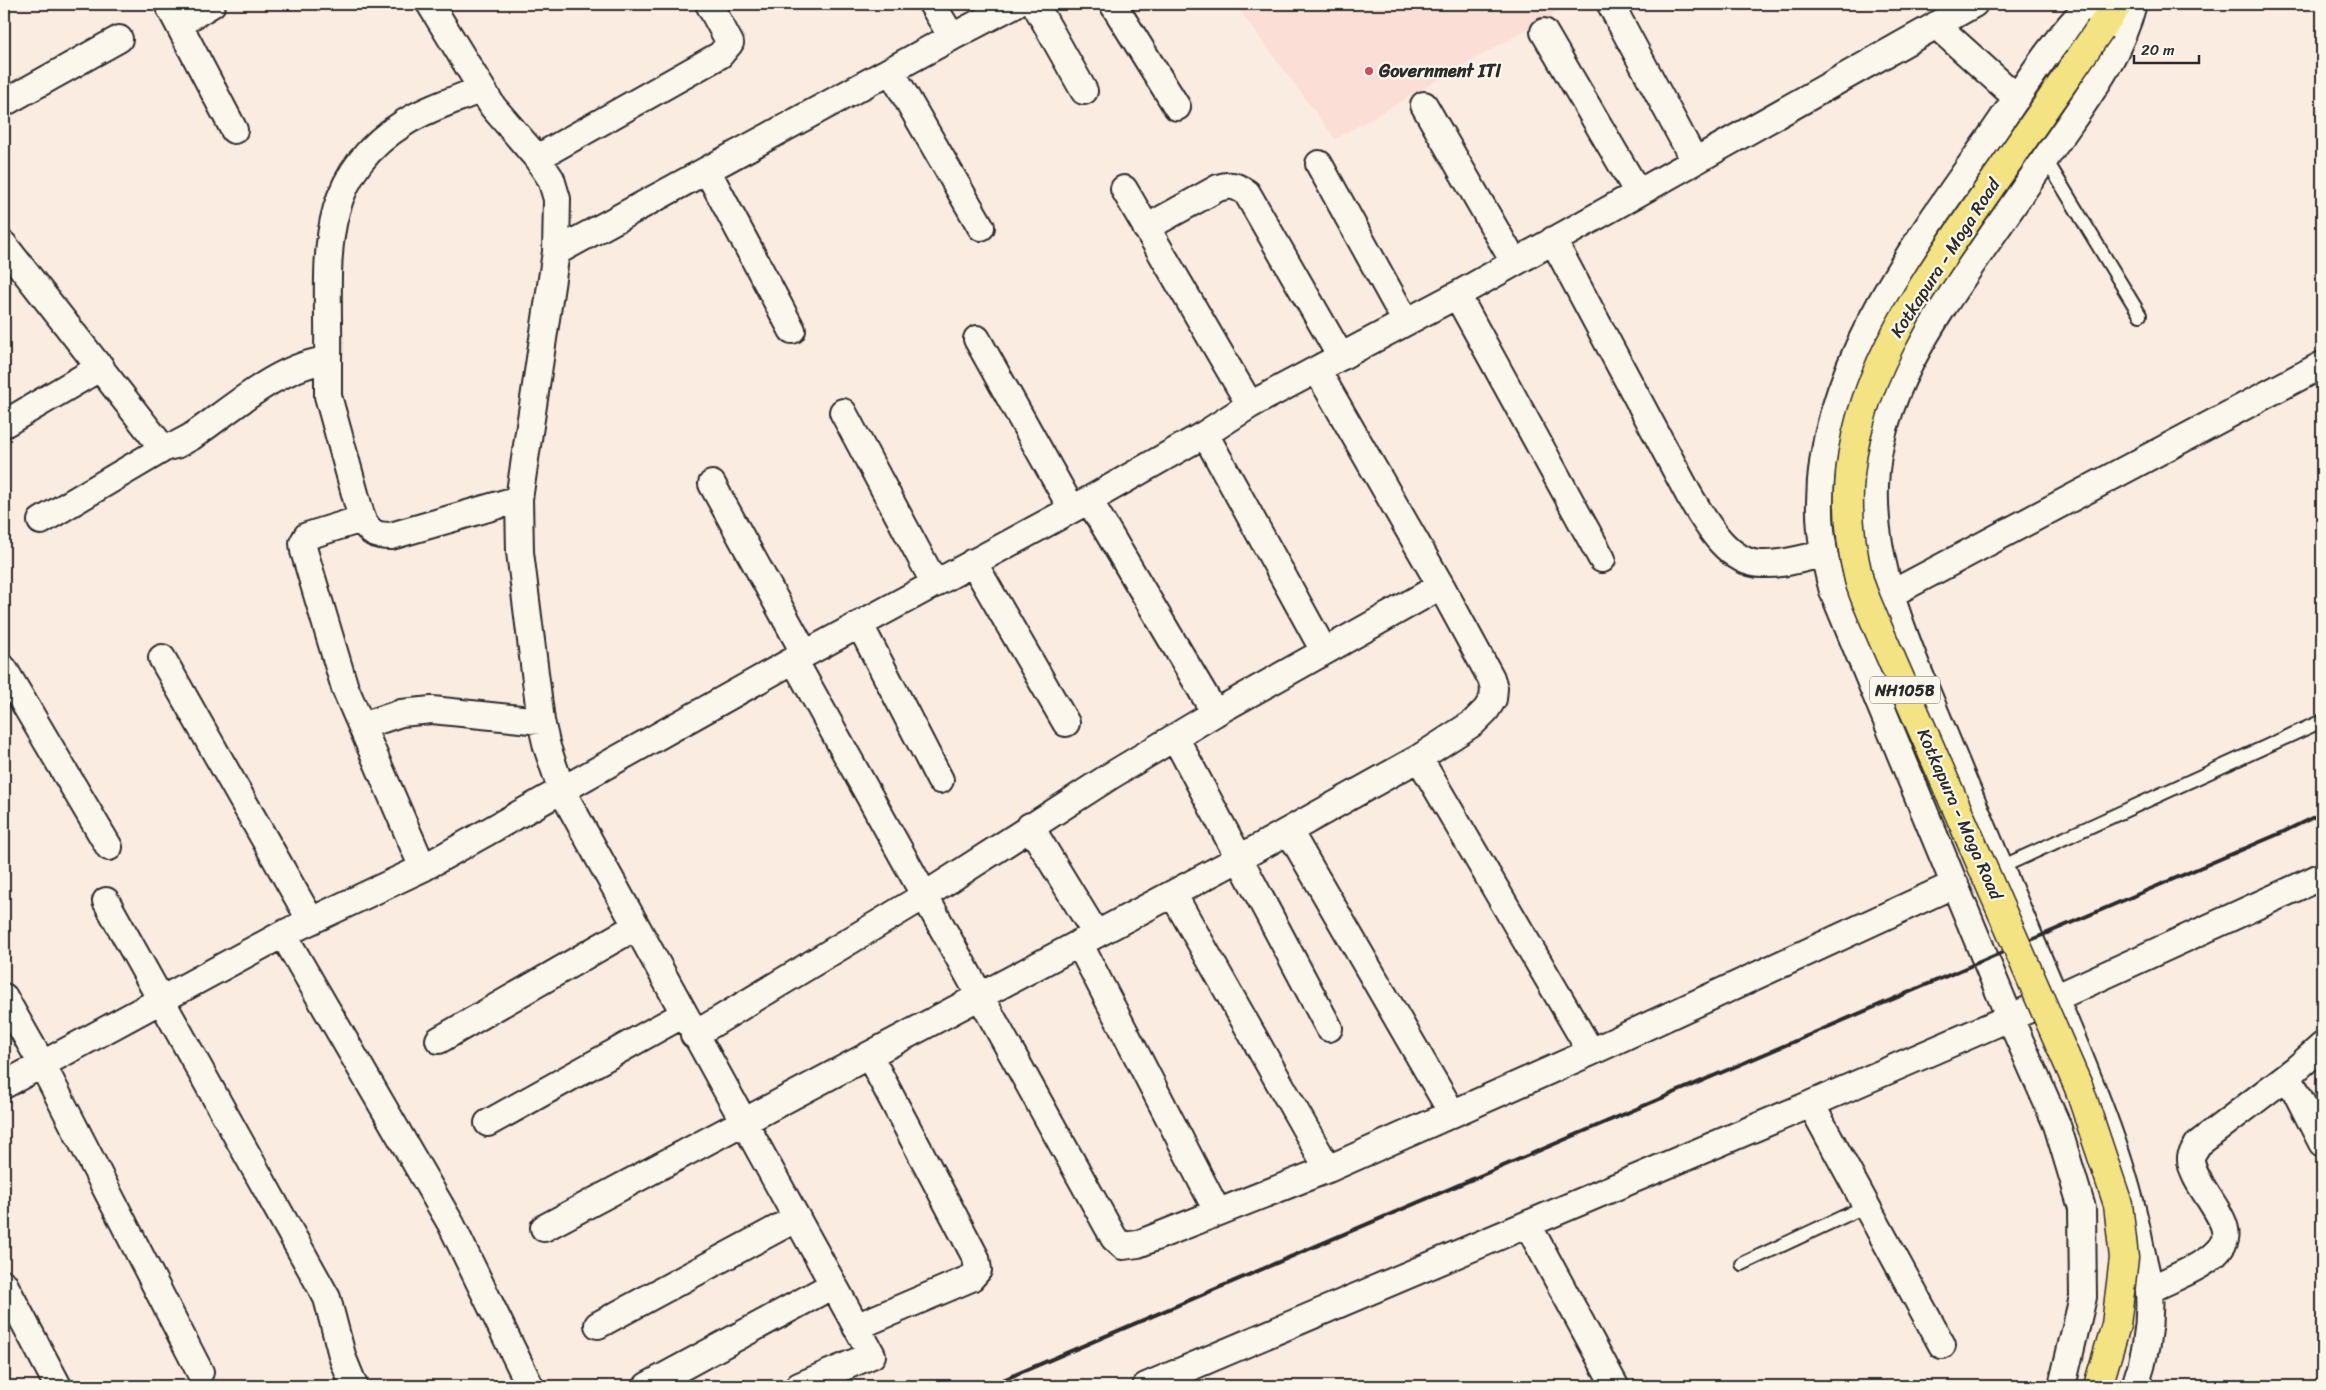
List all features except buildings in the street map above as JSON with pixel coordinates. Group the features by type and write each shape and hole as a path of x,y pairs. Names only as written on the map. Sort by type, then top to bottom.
{"highway":[{"name":"Kotkapura - Moga Road","path":"2098,1386 2116,1325 2124,1258 2118,1204 2103,1152 2079,1088 1877,626 1860,581 1852,534 1849,490 1854,449 1865,405 1886,350 1921,290 2118,4"}],"street":[{"path":"212,4 174,14 234,130"},
{"path":"430,4 493,108 537,158 551,179 556,199 556,252 519,499 520,552 541,721 546,747 562,791 635,927 872,1355 799,1386"},
{"path":"537,158 720,55 730,42 709,4"},
{"path":"932,4 952,37"},
{"path":"556,252 1015,4"},
{"path":"1035,4 1084,91"},
{"path":"1113,4 1177,107"},
{"path":"4,1084 283,934 423,868 799,657 860,626 1080,504 1204,434 1250,405 1457,295 1637,191 1974,4"},
{"path":"2062,1386 2083,1297 2082,1208 2057,1125 2009,1016 1833,591 1823,554 1820,502 1824,456 1834,412 1857,348 1939,210 2057,41 2090,4"},
{"path":"2133,4 2125,33 2113,59 1967,271 1916,350 1887,420 1879,450 1875,482 1876,528 1891,594 1910,653 2100,1104 2132,1203 2149,1290 2146,1354 2135,1386"},
{"path":"1611,5 1694,160"},
{"path":"1936,25 2017,98"},
{"path":"1544,32 1637,191"},
{"path":"4,103 119,39"},
{"path":"891,71 981,227"},
{"path":"481,89 406,121 378,140 348,178 338,203 329,246 328,396 362,519 369,531 378,536 391,536 519,499"},
{"path":"1424,105 1514,262"},
{"path":"1319,164 1406,322"},
{"path":"707,170 792,330"},
{"path":"1146,228 1218,188 1229,185 1237,186 1247,192 1341,357"},
{"path":"1124,189 1250,405"},
{"path":"1553,240 1689,495 1705,522 1724,546 1745,560 1760,564 1779,564 1823,554"},
{"path":"4,245 158,442 166,447"},
{"path":"1457,295 1602,559"},
{"path":"977,338 1080,504 1215,713"},
{"path":"41,521 166,447 176,445 191,437 286,372 310,362 328,360"},
{"path":"1891,594 2322,364"},
{"path":"4,424 101,367"},
{"path":"544,1228 1289,831 1419,758 1473,723 1486,710 1492,699 1494,688 1491,678 1441,586 1317,370"},
{"path":"843,412 935,584"},
{"path":"1204,434 1324,651"},
{"path":"712,484 799,657 924,896 982,995 1118,1242 1123,1246 1138,1244 1217,1211 1328,1169 1591,1052 1955,884"},
{"path":"362,519 317,532 307,536 302,543 340,672 423,868"},
{"path":"974,562 1066,724"},
{"path":"488,1123 689,1024 924,896 1030,826 1215,713 1441,586"},
{"path":"860,626 940,780"},
{"path":"162,658 310,921"},
{"path":"4,669 109,847"},
{"path":"362,726 401,713 432,710 541,721"},
{"path":"1175,738 1329,1028"},
{"path":"1419,758 1591,1052"},
{"path":"1030,826 1087,939 1217,1211"},
{"path":"1289,831 1452,1113"},
{"path":"1146,1386 1811,1104 2009,1016 2055,998 2322,876"},
{"path":"1173,894 1328,1169"},
{"path":"106,901 327,1298 342,1359 354,1386"},
{"path":"439,1040 635,927"},
{"path":"283,934 451,1224 530,1386"},
{"path":"4,997 42,1064 200,1372"},
{"path":"2149,1290 2201,1264 2224,1244 2226,1232 2221,1219 2194,1172 2191,1157 2198,1144 2214,1130 2288,1076 2322,1046"},
{"path":"856,1327 971,1278 978,1270 976,1258 869,1055"},
{"path":"2288,1076 2322,1143"},
{"path":"1811,1104 1942,1345"},
{"path":"598,1325 797,1218"},
{"path":"1528,1225 1615,1386"},
{"path":"4,1284 58,1386"},
{"path":"647,1386 833,1285"}],"lane":[{"path":"2045,158 2140,315"},
{"path":"1999,868 2322,721"},
{"path":"1742,1264 1866,1206"}],"shaded area":[{"name":"Government ITI","path":"1235,4 1571,4 1335,139"}],"railway":[{"path":"989,1386 2281,833 2322,813"}],"place":[{"name":"Government ITI","path":"1369,71"}]}
